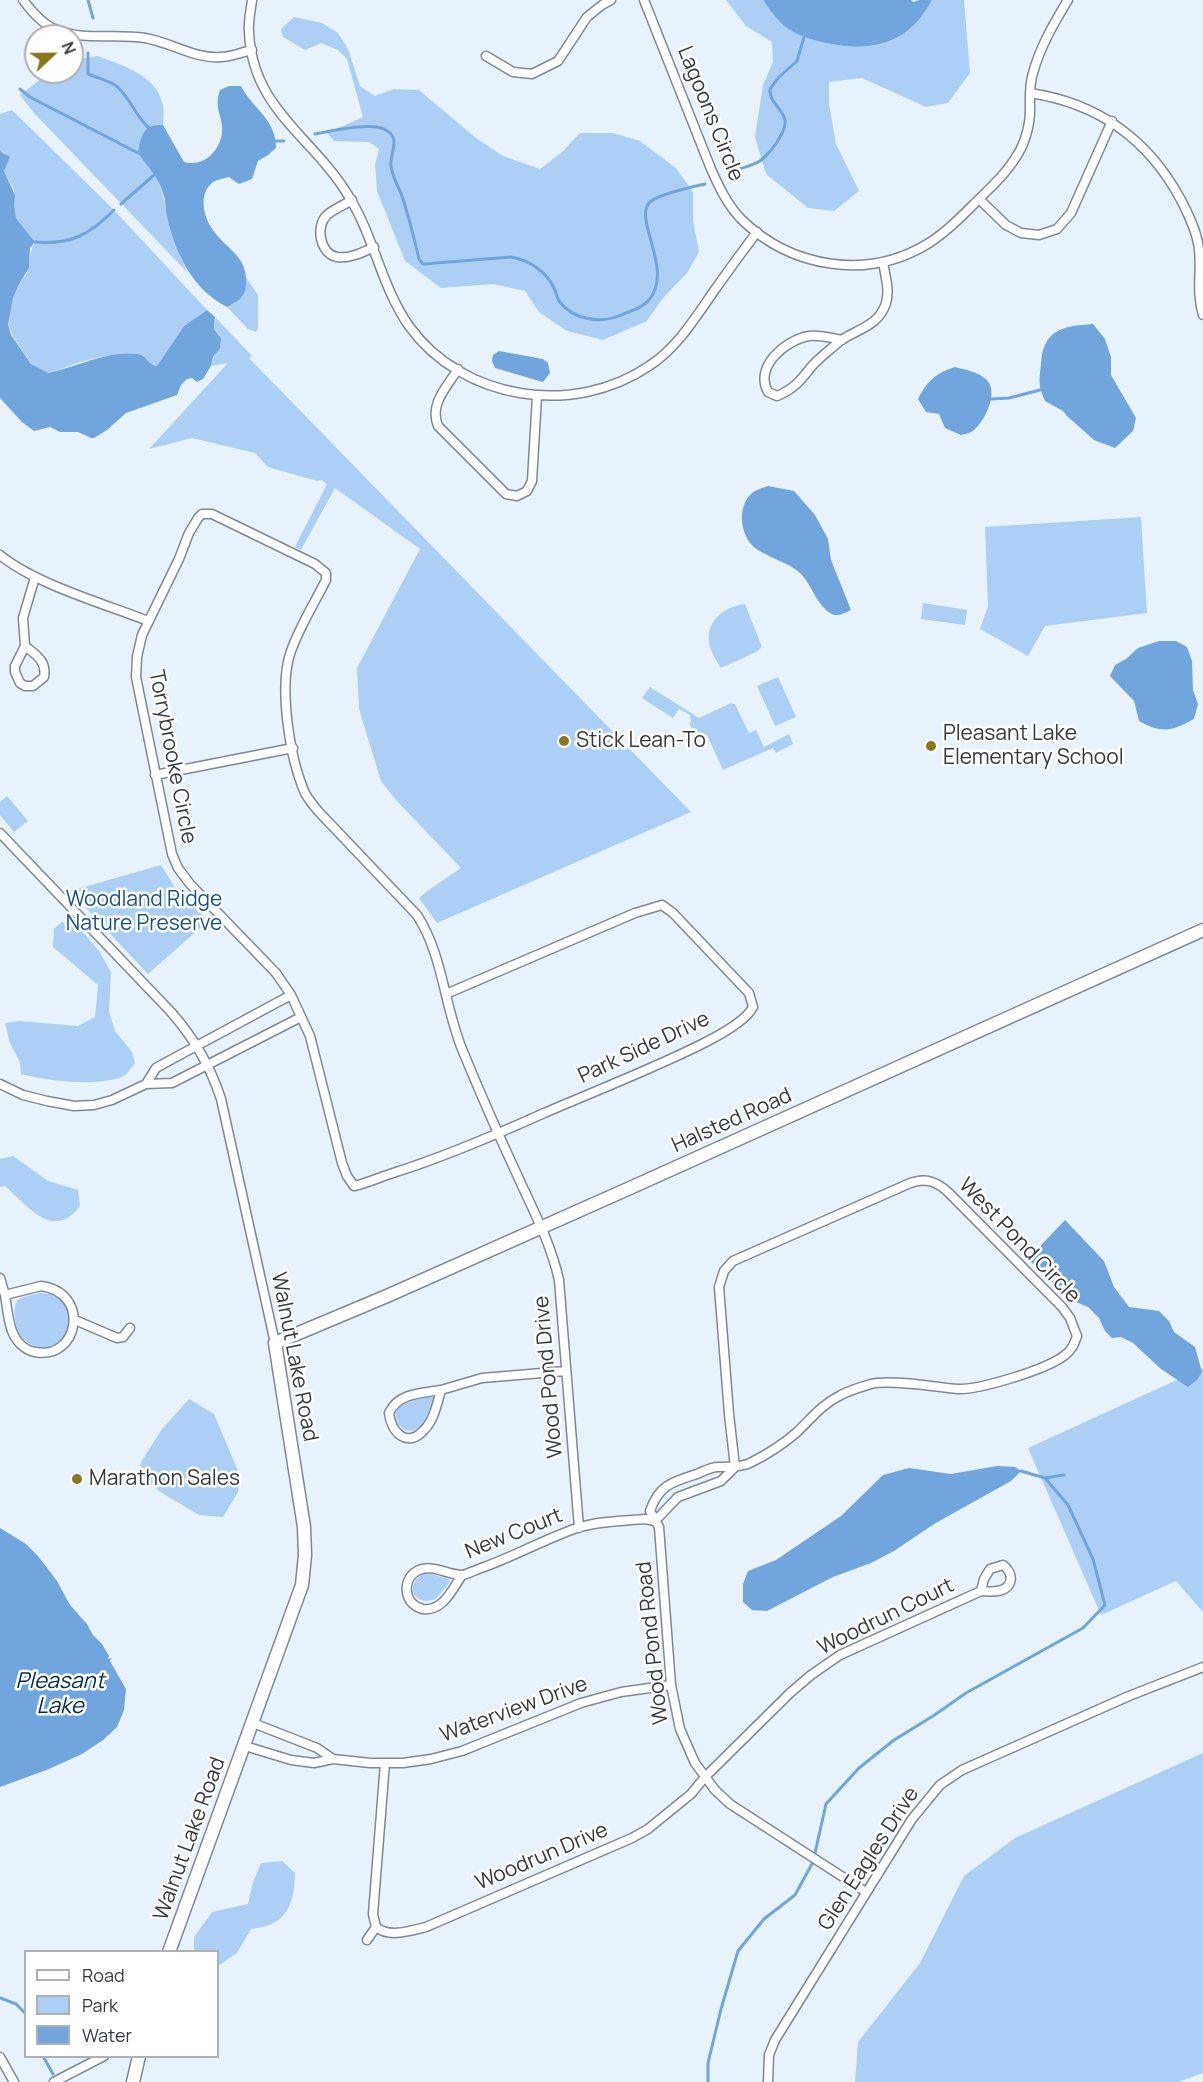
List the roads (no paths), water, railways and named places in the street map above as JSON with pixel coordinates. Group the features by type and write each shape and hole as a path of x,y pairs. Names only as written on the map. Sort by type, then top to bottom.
{"street":[{"path":"23,0 43,22 57,31 82,36 147,38 202,56 220,57 252,50"},
{"path":"252,0 249,32 255,68 265,91 275,106 341,183 352,200 374,247 386,285 396,307 424,344 458,369 488,385 520,395 553,398 579,395 623,380 649,366 693,323 757,232"},
{"path":"486,56 513,72 532,74 558,61 587,17 602,4 611,0"},
{"name":"Lagoons Circle","path":"645,0 721,191 740,218 784,251 817,263 864,264 883,262 929,243 950,227 1003,176 1017,155 1026,135 1032,75 1044,43 1068,0"},
{"path":"1030,93 1070,101 1112,121 1161,167 1192,221 1199,244 1198,300 1203,315"},
{"path":"979,199 1006,225 1021,233 1039,235 1057,229 1071,213 1112,121"},
{"path":"352,200 327,215 320,225 320,238 330,254 338,257 350,256 374,247"},
{"path":"842,340 809,336 787,345 776,354 765,370 763,378 768,392 777,396 795,387 813,364 842,340 875,321 886,304 887,283 883,262"},
{"path":"458,369 435,406 434,415 438,426 506,494 517,496 528,490 532,481 537,396"},
{"name":"Torrybrooke Circle","path":"498,1133 430,1161 366,1184 354,1186 346,1176 342,1163 310,1036 291,995 276,973 178,868 166,832 136,678 137,657 142,634 179,559 189,532 202,514 212,514 315,564 326,573 326,580 290,653 285,679 285,702 292,748 306,795 329,823 417,915 426,929 461,1046 541,1227"},
{"path":"0,555 35,577 148,621"},
{"path":"25,646 41,659 45,671 44,677 33,686 20,683 15,666 25,646 23,618 35,577"},
{"path":"155,775 292,748"},
{"name":"Walnut Lake Road","path":"0,833 171,1012 198,1046 208,1065 221,1099 275,1343 299,1490 305,1555 302,1585 170,1950"},
{"name":"Park Side Drive","path":"446,994 635,913 663,904 749,993 753,1001 750,1012 702,1044 498,1133"},
{"name":"Halsted Road","path":"275,1343 541,1227 1203,930"},
{"path":"146,1084 156,1068 291,995"},
{"path":"0,1084 23,1095 74,1106 94,1105 112,1100 146,1084 171,1083 301,1017"},
{"name":"West Pond Circle","path":"735,1467 720,1287 724,1271 733,1261 908,1184 918,1180 929,1180 941,1185 1062,1307 1070,1318 1077,1336 1073,1347 1064,1356 1017,1377 982,1387 959,1389 874,1383 840,1395 815,1413 796,1434 747,1465 735,1467 715,1467 673,1482 662,1489 655,1498 650,1511 655,1521 678,1497 721,1481 735,1467"},
{"name":"Wood Pond Drive","path":"541,1227 551,1250 559,1281 579,1528"},
{"path":"0,1278 13,1332 27,1350 38,1353 49,1352 59,1348 67,1341 73,1331 75,1320 68,1300 61,1293 41,1286 5,1295"},
{"path":"75,1320 117,1338 123,1337 130,1328"},
{"path":"441,1390 435,1413 423,1432 416,1437 407,1438 398,1435 390,1425 389,1413 400,1399 483,1378 566,1371"},
{"path":"579,1528 629,1520 655,1521"},
{"name":"Wood Pond Road","path":"655,1521 659,1527 671,1685 680,1729 695,1763 715,1790 730,1804 867,1892"},
{"name":"New Court","path":"462,1575 448,1596 431,1609 417,1607 406,1594 410,1577 420,1569 441,1570 462,1575 579,1528"},
{"name":"Woodrun Court","path":"705,1777 790,1693 840,1655 981,1591"},
{"name":"Glen Eagles Drive","path":"768,2082 769,2055 775,2040 926,1801 950,1777 1129,1696 1203,1667"},
{"name":"Waterview Drive","path":"245,1746 291,1760 314,1763 333,1759 385,1763 431,1759 462,1751 581,1703 621,1692 671,1685"},
{"name":"Waterview Drive","path":"253,1724 317,1748 333,1759"},
{"path":"366,1940 376,1927 373,1914 385,1763"},
{"name":"Woodrun Drive","path":"376,1927 386,1933 408,1932 426,1927 632,1838 670,1812 691,1794 705,1777"},
{"path":"0,2057 14,2082"},
{"path":"54,2082 100,2058"},
{"path":"133,2082 139,2058"}],"water":[{"path":"763,0 911,0 913,2 932,0 923,15 900,36 888,42 859,47 826,43 796,33 780,22"},
{"path":"229,86 241,86 263,115 272,129 276,148 258,161 252,179 239,184 229,177 215,181 206,190 204,196 204,209 208,221 216,235 234,252 246,274 243,296 227,307 204,290 187,269 170,230 161,187 138,153 144,132 151,126 163,125 184,162 198,162 209,157 217,147 222,133 218,97 220,90"},
{"path":"0,151 10,157 4,171 15,195 16,218 35,242 30,248 29,268 13,298 8,324 11,335 31,364 48,373 115,354 127,353 141,355 157,366 184,326 207,310 215,317 214,329 221,338 220,348 213,357 211,366 203,379 197,382 192,378 187,379 181,385 177,395 126,413 94,438 78,432 60,432 50,427 34,431 22,422 0,398"},
{"path":"1093,324 1105,339 1111,357 1111,375 1136,418 1133,431 1115,448 1094,440 1063,411 1045,401 1040,387 1043,353 1050,337 1072,326"},
{"path":"499,351 543,359 548,363 550,373 543,382 495,368 492,361 493,355"},
{"path":"955,367 983,377 991,388 990,401 982,421 973,431 961,435 945,428 939,414 926,412 918,399 933,378"},
{"path":"768,486 794,491 815,515 828,539 831,560 851,610 838,615 830,613 800,573 750,543 743,529 744,506 753,493"},
{"path":"1159,641 1176,641 1187,647 1192,661 1193,690 1198,704 1194,719 1167,729 1154,728 1139,721 1134,701 1110,676 1115,665 1138,648"},
{"path":"1065,1220 1104,1261 1114,1287 1129,1307 1159,1311 1169,1321 1174,1332 1195,1347 1202,1372 1197,1380 1188,1387 1161,1369 1133,1343 1121,1337 1112,1338 1105,1331 1099,1318 1088,1307 1071,1300 1028,1259"},
{"path":"997,1466 1015,1467 1021,1471 1011,1481 934,1524 894,1551 871,1563 833,1577 767,1611 752,1610 743,1602 743,1584 748,1571 776,1560 841,1516 883,1475 909,1468 951,1474"},
{"name":"Pleasant Lake","path":"0,1528 26,1544 38,1556 57,1581 70,1605 102,1644 109,1656 108,1659 112,1658 110,1661 126,1689 124,1710 117,1727 103,1740 82,1754 0,1787"}],"waterway":[{"path":"88,0 93,18"},
{"path":"729,172 761,160 781,136 784,129 784,117 771,97 770,89 779,77 797,61 804,37"},
{"path":"88,53 88,74 120,90 149,128"},
{"path":"20,89 30,97 138,153"},
{"path":"315,134 370,126 390,133 394,141 392,170 405,204 419,259 423,264 518,258 536,267 546,276 559,301 565,307 579,316 596,320 613,318 640,307 649,300 656,288 656,261 646,222 649,203 667,194 705,184"},
{"path":"276,141 284,141"},
{"path":"121,204 154,175"},
{"path":"35,242 59,242 79,237 114,210"},
{"path":"991,399 1009,398 1040,390"},
{"path":"708,2082 708,2063 738,1951 764,1919 795,1895 813,1862 826,1804 859,1768 894,1740 966,1693 1083,1628 1105,1605 1093,1559 1068,1505 1045,1478 1021,1471"},
{"path":"1045,1478 1064,1475"},
{"path":"0,1998 16,2004 24,2012"},
{"path":"44,2058 53,2074"}],"place":[{"name":"Stick Lean-To","path":"564,741"},
{"name":"Pleasant Lake Elementary School","path":"931,746"},
{"name":"Marathon Sales","path":"77,1479"}],"park label":[{"name":"Woodland Ridge Nature Preserve","path":"144,912"}]}
